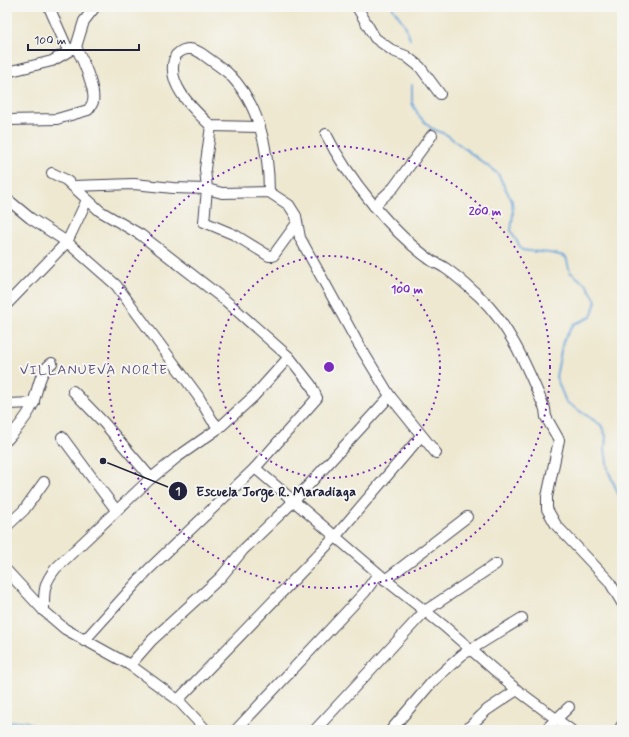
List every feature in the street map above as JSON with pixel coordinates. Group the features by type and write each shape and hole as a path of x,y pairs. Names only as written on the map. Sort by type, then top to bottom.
{"street":[{"path":"7,120 57,119 88,110 93,101 90,82 83,61 72,48 49,7"},
{"path":"7,72 52,61 72,48 84,21 95,7"},
{"path":"357,7 376,38 393,51 406,56 420,67 440,94"},
{"path":"260,127 211,126 188,103 175,83 173,67 174,59 179,52 185,49 197,50 228,73 246,95 260,127 268,168 268,192"},
{"path":"211,126 206,169 207,189 204,222 235,235 267,255 273,256 297,223"},
{"path":"326,134 337,157 388,223 432,260 444,267 480,298 501,324 525,362 545,409 546,417 559,440 547,497 547,509 556,525 609,581 622,603"},
{"path":"374,206 394,187 432,135"},
{"path":"52,173 73,186 100,211 141,235 226,301 289,357 311,385 317,398 255,468 148,570 84,641"},
{"path":"73,186 134,184 173,188 207,189 222,192 268,192 289,205 296,216 300,238 356,340 390,396 436,453"},
{"path":"7,304 67,242 87,200"},
{"path":"8,202 67,242 116,285 198,396 212,420 219,428"},
{"path":"44,611 44,588 47,578 151,478 176,458 219,428 254,396 289,357"},
{"path":"7,440 20,426 34,403 42,376 52,363"},
{"path":"73,391 104,423 151,478"},
{"path":"130,665 152,640 221,577 243,550 294,501 390,396"},
{"path":"7,404 34,403"},
{"path":"178,700 335,537 421,436"},
{"path":"62,437 116,510"},
{"path":"255,468 517,690 557,718 571,730"},
{"path":"7,526 24,510 44,482"},
{"path":"236,730 365,592 382,577 467,517"},
{"path":"315,730 425,611 496,564"},
{"path":"7,571 44,611 65,629 84,641 130,665 178,700 206,730"},
{"path":"391,730 432,682 462,655 522,618"},
{"path":"466,730 487,710 517,690"},
{"path":"545,730 569,707"},
{"path":"619,730 622,726"}],"waterway":[{"path":"392,7 405,25 410,39"},
{"path":"412,85 412,103 419,116 431,128 447,135 498,174 512,201 513,214 511,231 522,250 555,254 566,257 570,272 587,285 596,301 591,317 574,324 563,341 556,377 566,402 601,425 606,436 605,449 608,470 622,503"},
{"path":"7,723 24,721 35,726 38,730"}],"place":[{"name":"Escuela Jorge R. Maradiaga","path":"103,461"}],"district":[{"name":"VILLANUEVA NORTE","path":"94,369"}]}
